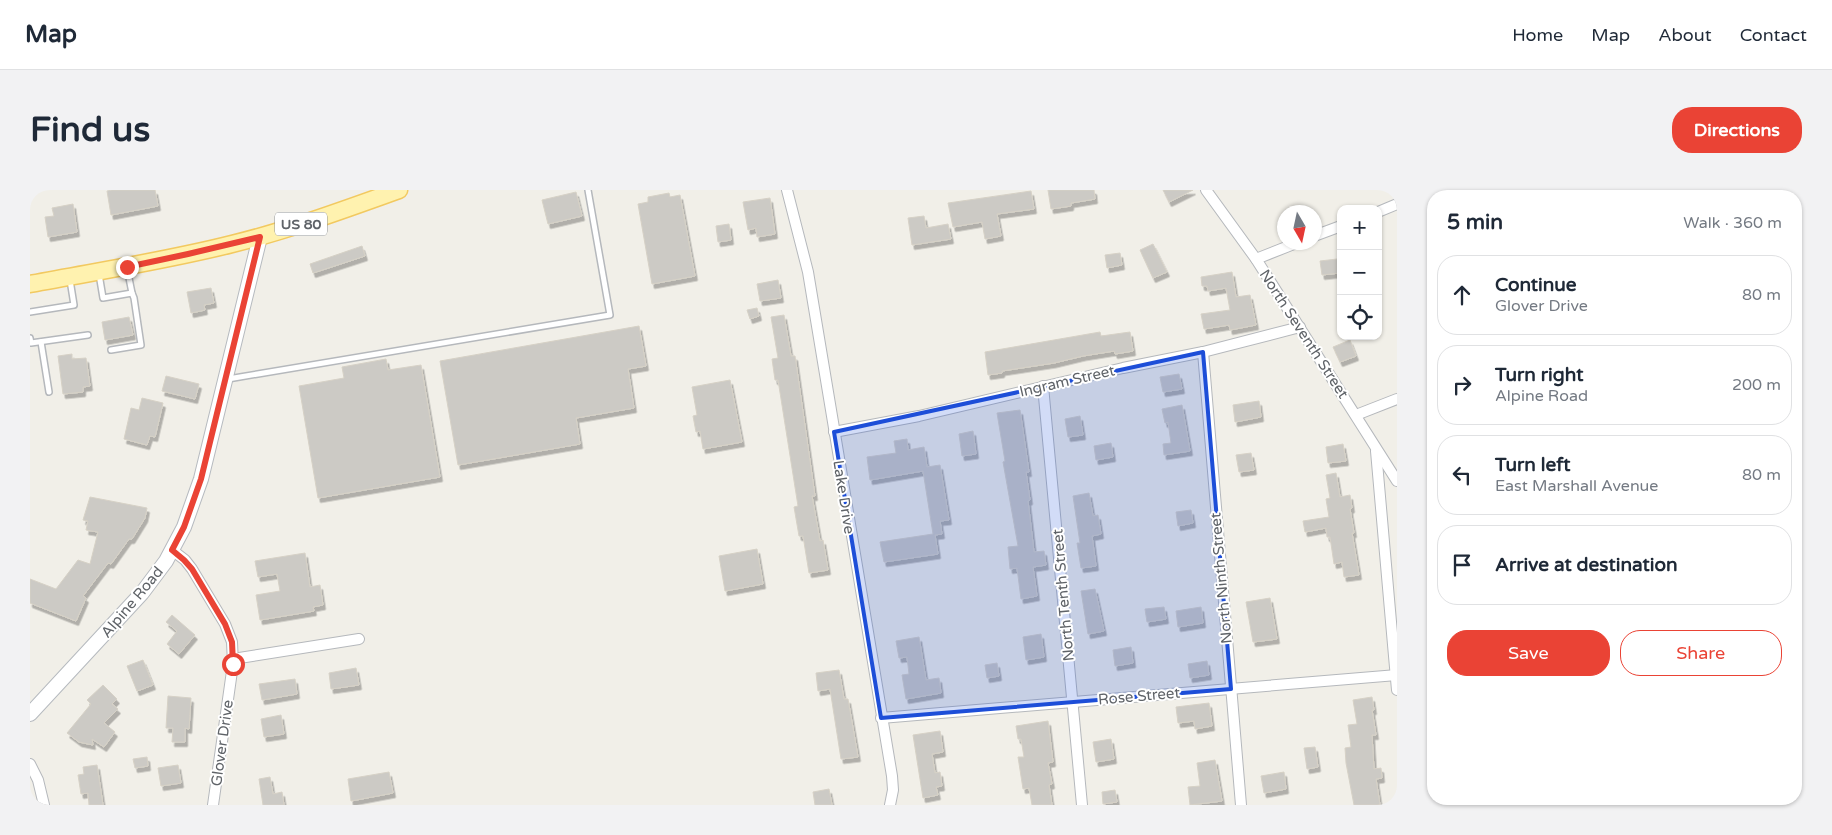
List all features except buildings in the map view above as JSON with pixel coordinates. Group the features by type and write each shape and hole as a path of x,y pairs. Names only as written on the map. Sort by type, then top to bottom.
{"main road":[{"name":"US 80","path":"30,284 173,258 260,237 300,225 398,190"},
{"name":"Alpine Road","path":"30,714 131,606 150,583 172,550 184,527 198,490 260,237"}],"street":[{"name":"Lake Drive","path":"787,190 808,272 893,783 890,805"},
{"name":"North Seventh Street","path":"1206,190 1256,259 1397,481"},
{"path":"1382,210 1397,204"},
{"path":"1322,233 1337,227"},
{"path":"1256,259 1279,250"},
{"name":"Ingram Street","path":"834,432 919,416 1043,386 1203,352 1300,327"},
{"name":"North Ninth Street","path":"1203,352 1241,805"},
{"name":"North Tenth Street","path":"1043,386 1082,805"},
{"path":"1356,415 1397,399"},
{"path":"1376,450 1397,690"},
{"name":"Glover Drive","path":"172,550 192,569 225,624 232,642 233,659 213,805"},
{"path":"233,659 359,639"},
{"name":"Rose Street","path":"881,718 1396,675"},
{"path":"30,764 38,780 44,805"}],"lane":[{"path":"225,380 610,315 588,190"},
{"path":"111,350 141,345 127,267"},
{"path":"98,272 103,298 132,293"},
{"path":"30,312 74,305 69,277"},
{"path":"30,338 31,343 88,335"},
{"path":"42,342 48,392"}],"highlighted area":[{"path":"1203,352 1231,689 881,718 834,432"}],"route":[{"path":"127,267 166,260 260,237 201,479 184,527 172,550 187,562 225,624 232,642 233,664"}]}
